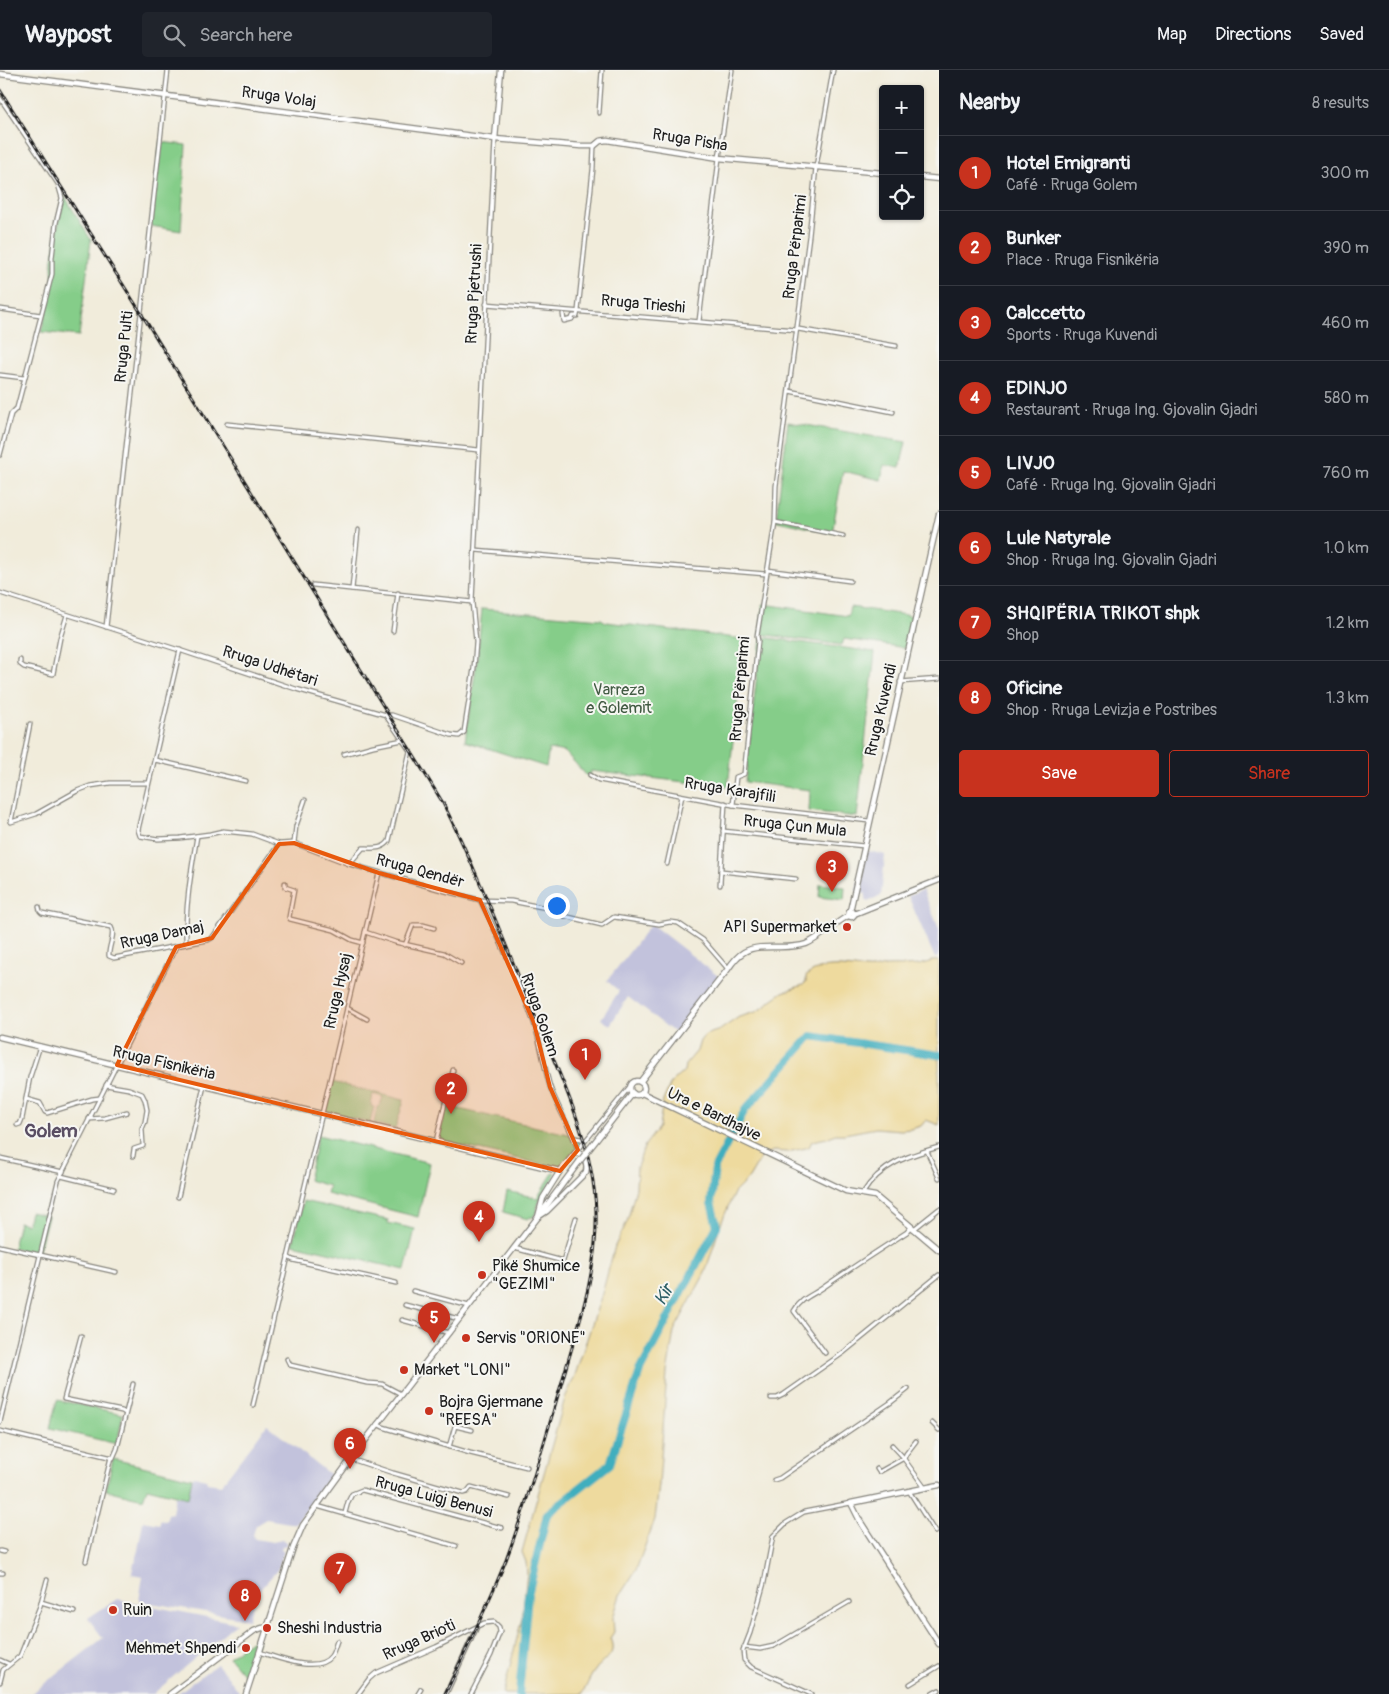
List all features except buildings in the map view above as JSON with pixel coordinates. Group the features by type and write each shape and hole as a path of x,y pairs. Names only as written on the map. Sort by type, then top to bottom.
{"street":[{"name":"Rruga Pulti","path":"106,626 168,70"},
{"path":"494,139 501,70"},
{"path":"599,113 602,70"},
{"path":"700,321 719,158 732,70"},
{"name":"Rruga Përparimi","path":"733,805 736,777 744,774 757,636 775,522 776,486 816,167 832,70"},
{"name":"Rruga Volaj","path":"0,74 164,94 494,139"},
{"path":"0,98 54,177 62,198 56,223 52,274 17,408 12,414 0,455"},
{"name":"Rruga Pisha","path":"494,139 594,146 607,140 719,158 879,173"},
{"name":"Rruga Pjetrushi","path":"465,733 476,642 472,602 494,139"},
{"path":"563,314 562,318 564,321 567,321 572,319 573,316 577,316 578,311 594,146"},
{"path":"924,177 939,179"},
{"name":"Rruga Trieshi","path":"486,304 797,330"},
{"path":"0,309 41,314"},
{"path":"797,330 896,346"},
{"path":"0,375 24,378"},
{"path":"789,391 893,412"},
{"path":"227,424 479,450"},
{"name":"Rruga Kuvendi","path":"851,914 869,820 939,514"},
{"path":"775,522 843,536"},
{"path":"352,589 358,530"},
{"path":"475,550 766,572 850,581"},
{"path":"313,585 472,602"},
{"name":"Rruga Udhëtari","path":"0,593 296,689 386,715 392,715 451,735 459,736 465,733"},
{"path":"393,631 398,593"},
{"path":"20,660 20,664 24,667 53,674 67,614"},
{"name":"Rruga Qendër","path":"180,650 148,783 138,830 140,836 158,839 234,831 252,834 279,844 294,843 349,864 480,900 511,901 540,906 562,911 564,916 602,925 614,917 659,924 674,922 703,940 728,969"},
{"path":"900,682 939,679"},
{"path":"349,864 363,848 381,848 389,842 410,752 386,715"},
{"path":"30,724 11,822 36,814 77,791 90,786 110,783 148,783"},
{"path":"344,754 403,740"},
{"path":"155,760 246,782"},
{"name":"Rruga Karajfili","path":"590,775 599,780 725,804 869,820"},
{"path":"667,864 682,796"},
{"path":"294,843 296,826 305,800"},
{"name":"Rruga Çun Mula","path":"720,886 725,804"},
{"name":"Rruga Çun Mula","path":"723,831 864,846"},
{"path":"186,943 189,886 197,836"},
{"name":"Rruga Damaj","path":"39,907 42,912 110,927 113,932 109,956 114,958 208,940 212,938 279,844"},
{"path":"721,871 796,879"},
{"name":"Rruga Hysaj","path":"322,1114 379,873"},
{"path":"640,1082 742,953 800,946 820,936 851,914 939,880"},
{"path":"285,883 285,887 294,890 288,917 290,919 334,930 352,940 363,943"},
{"name":"Rruga Golem","path":"480,900 534,1023 550,1087 574,1138 577,1151"},
{"path":"406,945 413,926 423,925 434,928"},
{"path":"366,932 406,945 444,953 461,963"},
{"path":"0,1422 56,1186 176,947"},
{"path":"347,1008 367,1019"},
{"name":"Rruga Fisnikëria","path":"0,1037 560,1171"},
{"path":"17,1126 22,1120 32,1067 40,1046"},
{"path":"436,1141 452,1070"},
{"path":"538,1217 543,1198 560,1171 632,1084 640,1082"},
{"path":"633,1093 639,1095 642,1093 644,1088 640,1082"},
{"path":"632,1084 631,1090 633,1093"},
{"path":"106,1085 135,1091 142,1094 145,1100 147,1115 142,1129 143,1146 134,1149 133,1156"},
{"path":"178,1197 204,1086"},
{"path":"246,1694 298,1532 351,1459 633,1093"},
{"name":"Ura e Bardhajve","path":"642,1093 846,1191 875,1196 939,1250"},
{"path":"26,1100 40,1103 47,1112 100,1098"},
{"path":"89,1119 106,1118 127,1112"},
{"path":"253,1405 322,1114"},
{"path":"574,1138 582,1139 584,1142"},
{"path":"863,1193 871,1182 893,1163 939,1148"},
{"path":"538,1217 547,1211 586,1172 584,1158 577,1151"},
{"path":"927,1151 939,1178"},
{"path":"0,1158 114,1189"},
{"path":"825,1353 794,1311 796,1306 837,1276 907,1232 939,1209"},
{"path":"514,1248 563,1261 576,1218"},
{"path":"0,1246 116,1272"},
{"path":"288,1257 293,1260 396,1283"},
{"path":"771,1398 783,1395 843,1352 939,1275"},
{"path":"413,1291 469,1306"},
{"path":"405,1305 460,1319"},
{"path":"402,1320 449,1333"},
{"path":"81,1336 64,1399 122,1411 126,1414"},
{"path":"287,1359 290,1365 367,1384 382,1384 401,1394"},
{"path":"86,1562 133,1384"},
{"path":"774,1480 794,1469 908,1389"},
{"path":"932,1423 939,1430"},
{"path":"378,1424 449,1447 527,1467"},
{"path":"449,1447 455,1426 472,1430"},
{"path":"0,1431 112,1458"},
{"path":"877,1469 878,1472 904,1458 916,1441"},
{"path":"892,1445 904,1458 925,1488"},
{"path":"351,1459 463,1493 467,1492 471,1487 509,1497"},
{"path":"810,1694 747,1665 744,1660 744,1647 750,1633 764,1583 773,1536 786,1523 804,1512 939,1485"},
{"name":"Rruga Luigj Benusi","path":"344,1513 352,1494 362,1490 502,1528"},
{"path":"908,1491 935,1532"},
{"path":"851,1503 860,1521 939,1644"},
{"path":"316,1505 456,1546"},
{"path":"0,1682 2,1673 9,1664 20,1656 41,1602 47,1580"},
{"path":"41,1602 74,1612"},
{"path":"744,1647 760,1649 774,1646 849,1602"},
{"name":"Rruga Brioti","path":"358,1694 376,1673 489,1622 494,1622 500,1632 491,1655 471,1694"},
{"path":"170,1694 254,1631 267,1628"},
{"path":"446,1694 476,1628"},
{"path":"260,1650 262,1653 297,1664 306,1664 326,1660 331,1656 337,1641"},
{"path":"0,1660 9,1664"},
{"path":"910,1684 939,1666"},
{"path":"418,1694 420,1689"},
{"path":"932,1694 939,1690"}],"highlighted area":[{"path":"294,843 379,873 480,900 534,1023 550,1087 578,1150 560,1171 117,1065 176,947 212,938 279,844"}],"shaded area":[{"path":"865,850 885,855 881,896 867,901 865,900 866,894 856,891"},
{"path":"923,890 939,929 939,957 935,958 908,896"},
{"path":"651,924 718,976 704,992 675,1033 628,997 610,1025 601,1019 619,991 607,981"},
{"path":"267,1425 333,1477 295,1524 266,1519 256,1525 253,1535 255,1539 273,1542 282,1540 287,1542 287,1545 282,1546 281,1549 284,1551 278,1569 257,1593 248,1619 139,1601 143,1576 132,1574 143,1521 160,1524 160,1520 166,1521 168,1514 172,1513 175,1496 188,1498 193,1476 206,1479 207,1483 221,1485"},
{"path":"117,1599 236,1623 153,1694 31,1694 103,1638 88,1618"},
{"path":"217,1664 239,1691 237,1694 177,1694"}],"green space":[{"path":"160,142 186,145 181,231 151,226"},
{"path":"64,195 91,240 79,336 41,332 53,288 52,265"},
{"path":"788,422 906,442 900,468 884,465 881,480 843,471 832,533 778,521 776,520"},
{"path":"763,604 848,616 850,607 913,616 906,648 844,639 842,645 760,634"},
{"name":"Varreza e Golemit","path":"482,609 601,619 606,622 744,639 728,787 591,771 590,777 565,752 549,749 546,767 465,741 477,660"},
{"path":"761,637 875,652 857,817 809,811 810,790 745,782"},
{"path":"820,884 845,887 844,900 819,897"},
{"path":"332,1082 404,1100 395,1129 374,1123 377,1107 380,1105 383,1097 373,1094 371,1106 374,1107 370,1123 325,1111"},
{"path":"446,1106 572,1135 582,1142 559,1168 444,1142 439,1137"},
{"path":"318,1135 430,1163 418,1217 327,1194 329,1186 308,1180"},
{"path":"553,1173 555,1173 554,1177 541,1198 536,1213 532,1218 528,1219 503,1212 507,1191 537,1198"},
{"path":"303,1201 388,1220 388,1223 415,1229 405,1270 293,1244"},
{"path":"30,1212 48,1216 38,1254 13,1248 19,1222 27,1224"},
{"path":"57,1400 123,1414 117,1444 50,1428"},
{"path":"113,1459 192,1478 188,1498 147,1488 143,1499 106,1490"},
{"path":"255,1638 258,1642 246,1677 229,1657"}],"sand":[{"path":"939,961 939,1125 926,1120 921,1126 911,1129 876,1128 835,1134 812,1141 809,1147 806,1148 787,1152 773,1151 762,1156 749,1178 734,1193 720,1226 705,1273 674,1331 667,1373 655,1519 636,1570 620,1595 613,1618 614,1632 610,1638 612,1644 611,1653 594,1672 582,1694 503,1694 522,1618 527,1573 526,1562 522,1552 565,1398 574,1378 602,1294 615,1246 627,1222 636,1188 637,1167 645,1145 659,1127 663,1101 671,1083 684,1071 685,1065 697,1051 700,1041 705,1035 720,1030 739,1017 756,1012 783,992 803,985 806,982 806,976 813,972 827,967 871,969 885,966 915,965"}],"waterway":[{"name":"Kir","path":"519,1694 528,1595 547,1514 610,1464 640,1371 717,1226 711,1203 715,1167 745,1110 811,1036 939,1055"}],"railway":[{"path":"0,90 141,313 443,803 478,878 562,1079 581,1131 588,1157 596,1211 594,1254 581,1317 514,1538 492,1594 445,1694"}],"place":[{"name":"Calccetto","path":"832,892"},
{"name":"API Supermarket","path":"847,927"},
{"name":"Hotel Emigranti","path":"585,1080"},
{"name":"Bunker","path":"451,1114"},
{"name":"EDINJO","path":"479,1242"},
{"name":"Pikë Shumice \"GEZIMI\"","path":"482,1275"},
{"name":"Servis \"ORIONE\"","path":"466,1338"},
{"name":"LIVJO","path":"434,1343"},
{"name":"Market \"LONI\"","path":"404,1370"},
{"name":"Bojra Gjermane \"REESA\"","path":"429,1411"},
{"name":"Lule Natyrale","path":"350,1469"},
{"name":"SHQIPËRIA TRIKOT shpk","path":"340,1594"},
{"name":"Ruin","path":"113,1610"},
{"name":"Oficine","path":"245,1621"},
{"name":"Sheshi Industria","path":"267,1628"},
{"name":"Mehmet Shpendi","path":"246,1648"}],"district":[{"name":"Golem","path":"51,1131"}]}
